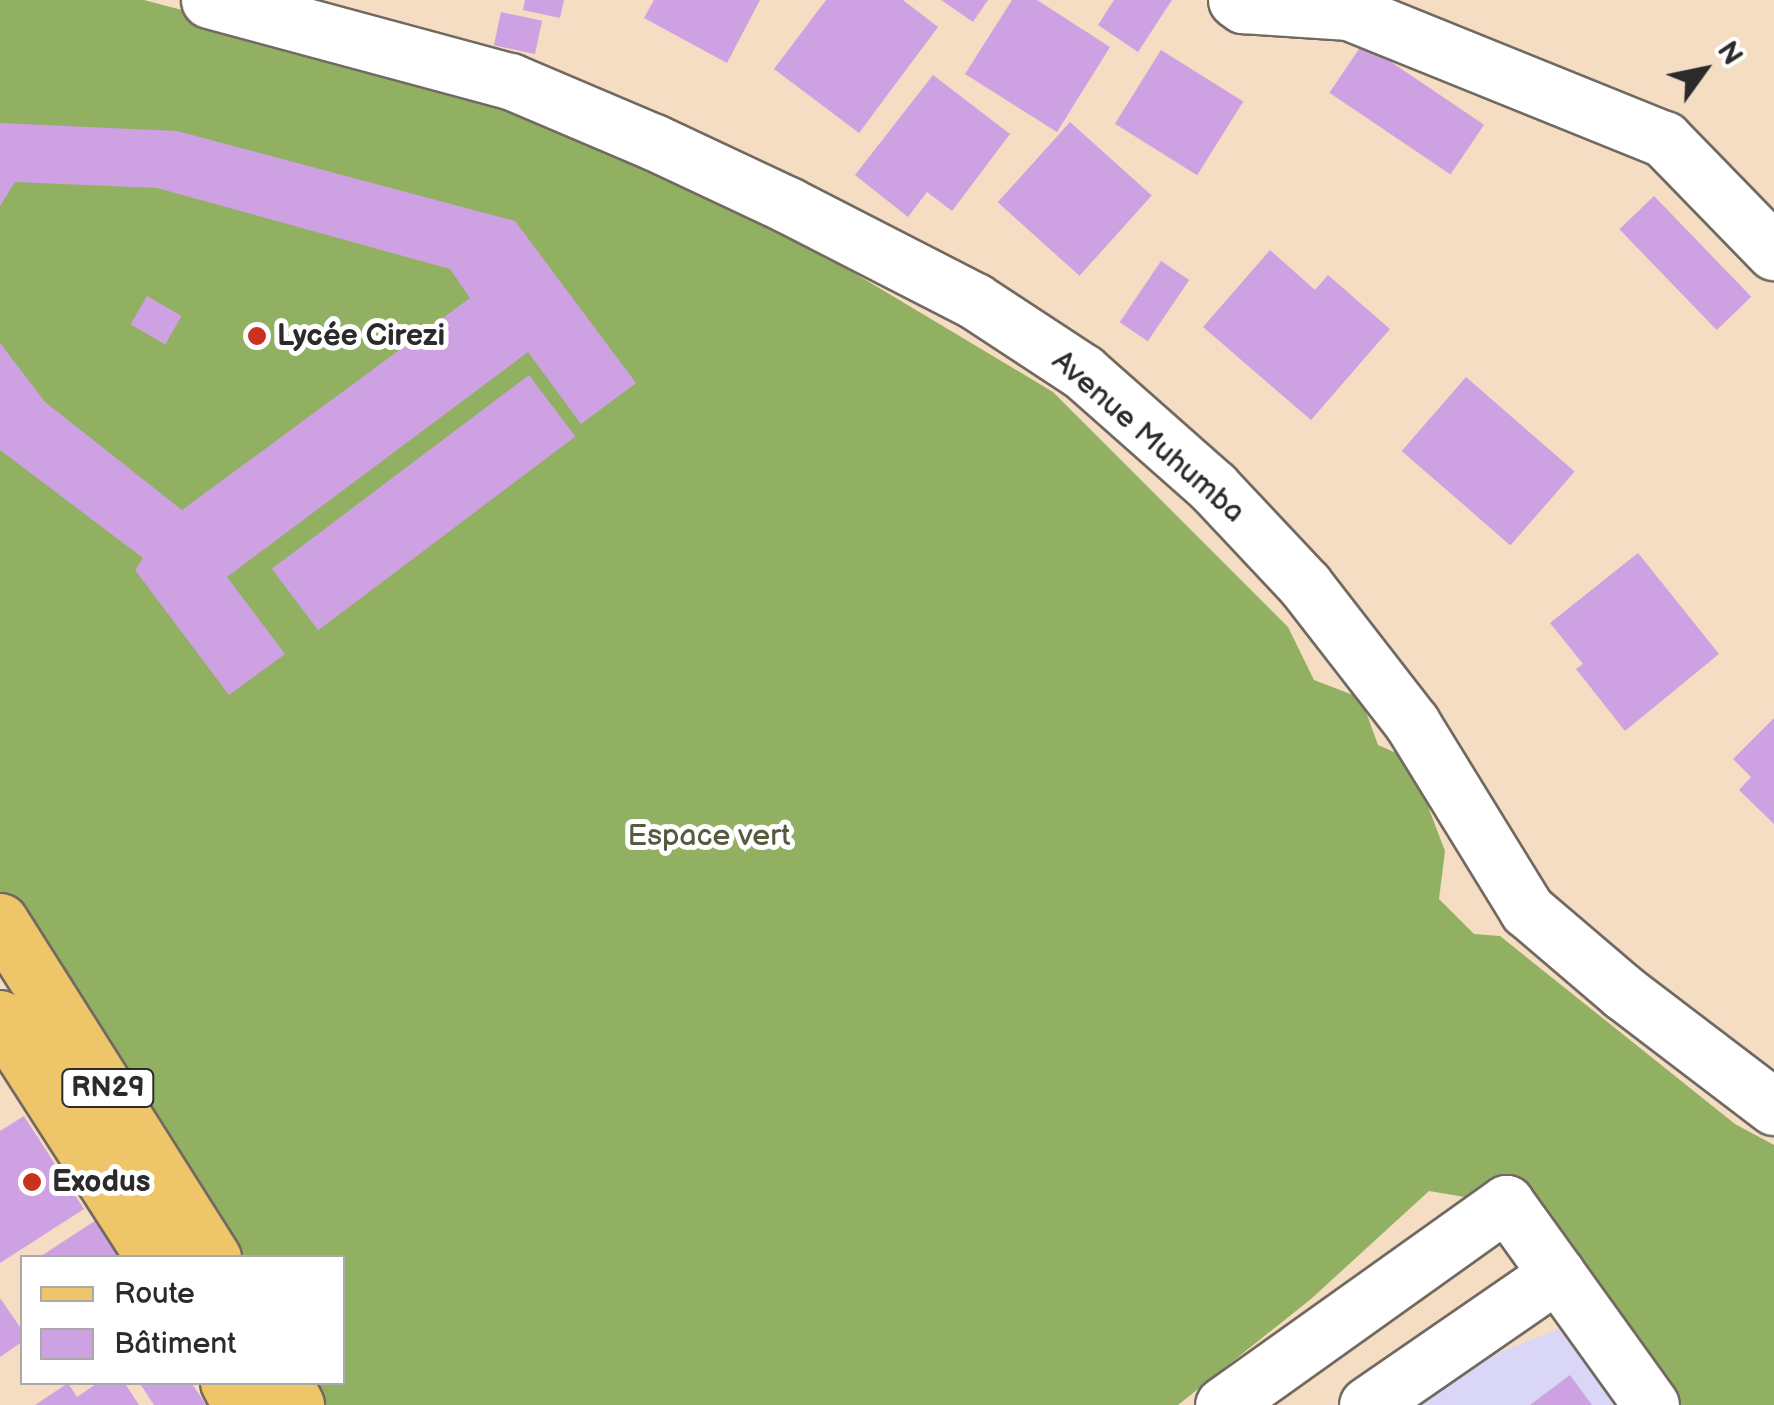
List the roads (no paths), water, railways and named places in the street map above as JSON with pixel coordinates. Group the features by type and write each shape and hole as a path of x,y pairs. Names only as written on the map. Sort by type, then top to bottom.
{"main road":[{"name":"RN29","path":"0,921 211,1255"},
{"name":"RN29","path":"0,1018 152,1255"}],"street":[{"name":"Avenue Muhumba","path":"209,0 510,81 788,205 975,301 1084,372 1213,487 1305,585 1412,723 1527,910 1623,992 1774,1108"},
{"path":"1236,0 1243,5 1350,12 1664,139 1774,252"},
{"path":"1246,1398 1506,1204 1652,1405"},
{"path":"1366,1405 1557,1274"}],"place":[{"name":"Lycée Cirezi","path":"257,336"},
{"name":"Exodus","path":"32,1182"}],"park label":[{"name":"Espace vert","path":"709,836"}]}
